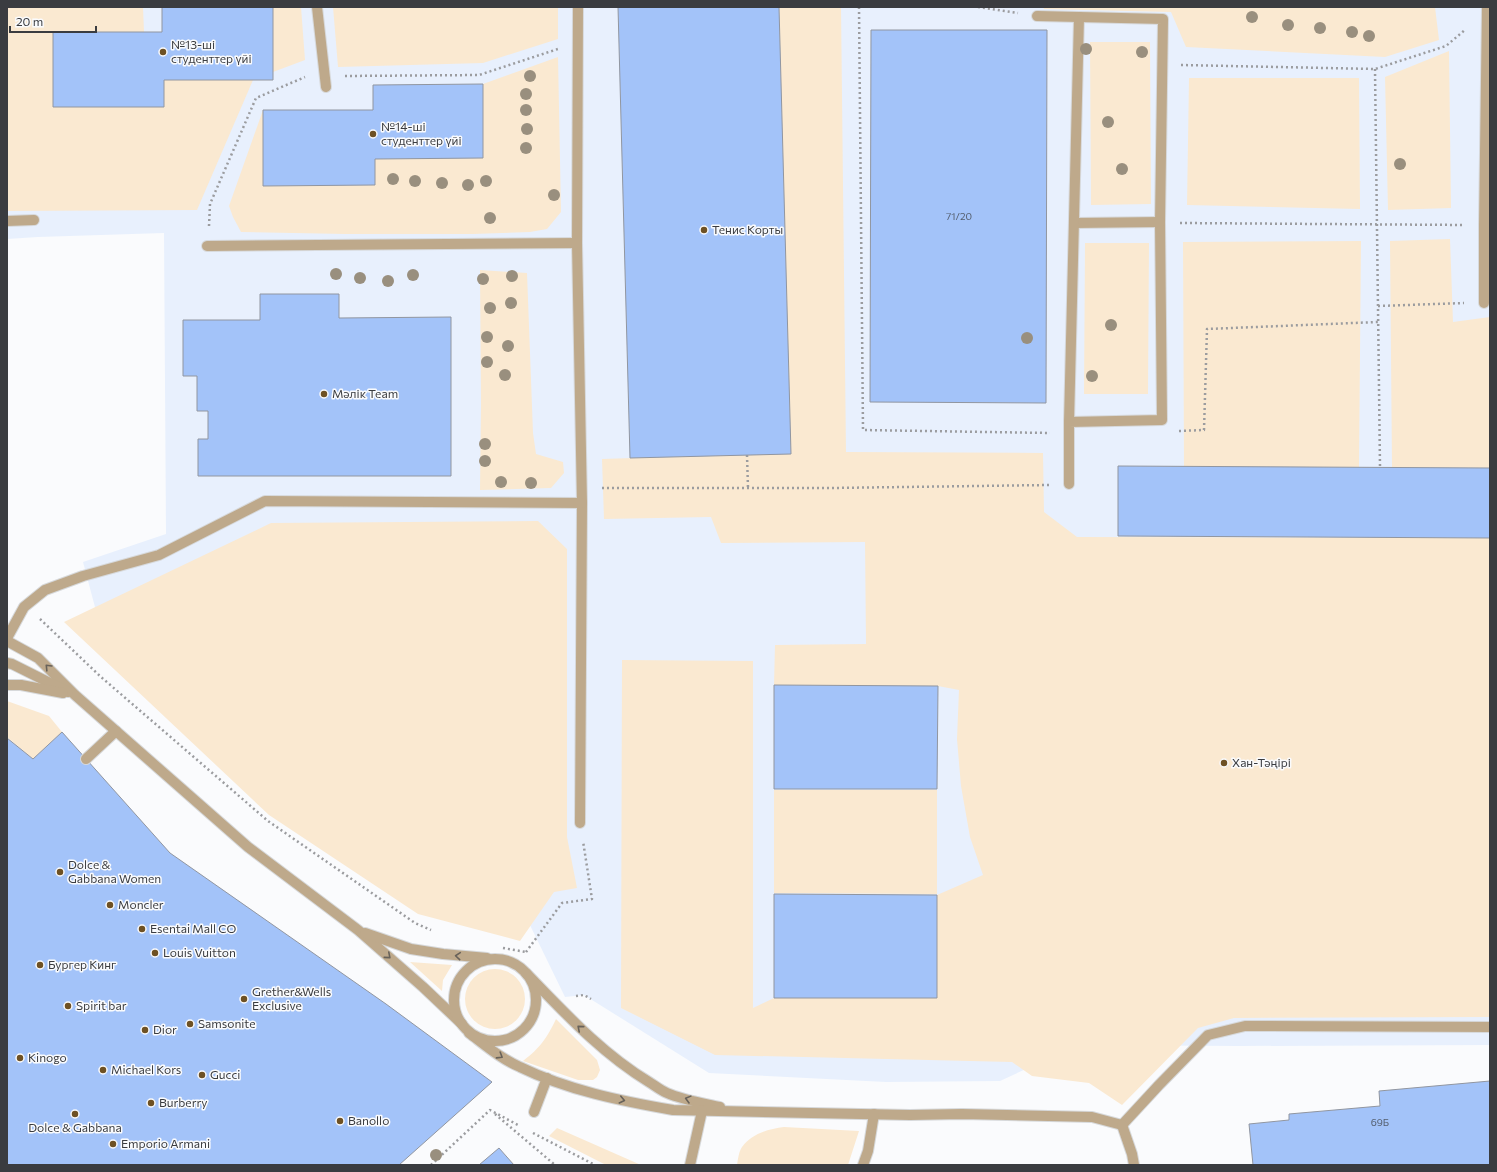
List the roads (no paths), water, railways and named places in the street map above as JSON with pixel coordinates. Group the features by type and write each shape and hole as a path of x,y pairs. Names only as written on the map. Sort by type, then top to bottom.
{"street":[{"path":"317,7 326,87"},
{"path":"578,7 577,243 582,488 580,823"},
{"path":"1484,303 1487,10"},
{"path":"1037,16 1162,19 1160,222 1162,420 1069,422"},
{"path":"1069,484 1069,422 1079,17"},
{"path":"7,221 34,220"},
{"path":"1074,223 1160,222"},
{"path":"208,246 577,243"},
{"path":"7,638 24,607 45,590 83,576 159,555 265,501 582,502"},
{"path":"7,641 38,658 75,695 248,846 358,930 423,987 462,1024"},
{"path":"7,663 12,664 75,695"},
{"path":"7,685 21,685 75,695"},
{"path":"86,759 116,731"},
{"path":"358,930 411,949 508,961 518,966 526,973 572,1022 636,1074 667,1093 739,1112"},
{"path":"497,959 486,960 474,965 463,975 456,987 454,1001 456,1014 462,1024 469,1033 496,1054 518,1067 583,1091 641,1105 673,1110 1092,1117 1122,1125"},
{"path":"469,1033 489,1041 504,1041 517,1035 527,1026 534,1013 536,999 534,985 526,973"},
{"path":"1122,1125 1208,1035 1245,1026 1490,1027"},
{"path":"534,1112 546,1078"},
{"path":"690,1165 702,1111"},
{"path":"863,1165 868,1151 874,1114"},
{"path":"1122,1125 1132,1154 1134,1165"}],"place":[{"name":"№13-ші студенттер үйі","path":"163,52"},
{"name":"№14-ші студенттер үйі","path":"373,134"},
{"name":"Тенис Корты","path":"704,230"},
{"name":"Мәлік Team","path":"324,394"},
{"name":"Хан-Тәңірі","path":"1224,763"},
{"name":"Dolce & Gabbana Women","path":"60,872"},
{"name":"Moncler","path":"110,905"},
{"name":"Esentai Mall СО","path":"142,929"},
{"name":"Louis Vuitton","path":"155,953"},
{"name":"Бургер Кинг","path":"40,965"},
{"name":"Grether&Wells Exclusive","path":"244,999"},
{"name":"Spirit bar","path":"68,1006"},
{"name":"Samsonite","path":"190,1024"},
{"name":"Dior","path":"145,1030"},
{"name":"Kinogo","path":"20,1058"},
{"name":"Michael Kors","path":"103,1070"},
{"name":"Gucci","path":"202,1075"},
{"name":"Burberry","path":"151,1103"},
{"name":"Dolce & Gabbana","path":"75,1114"},
{"name":"Banollo","path":"340,1121"},
{"name":"Emporio Armani","path":"113,1144"}]}
